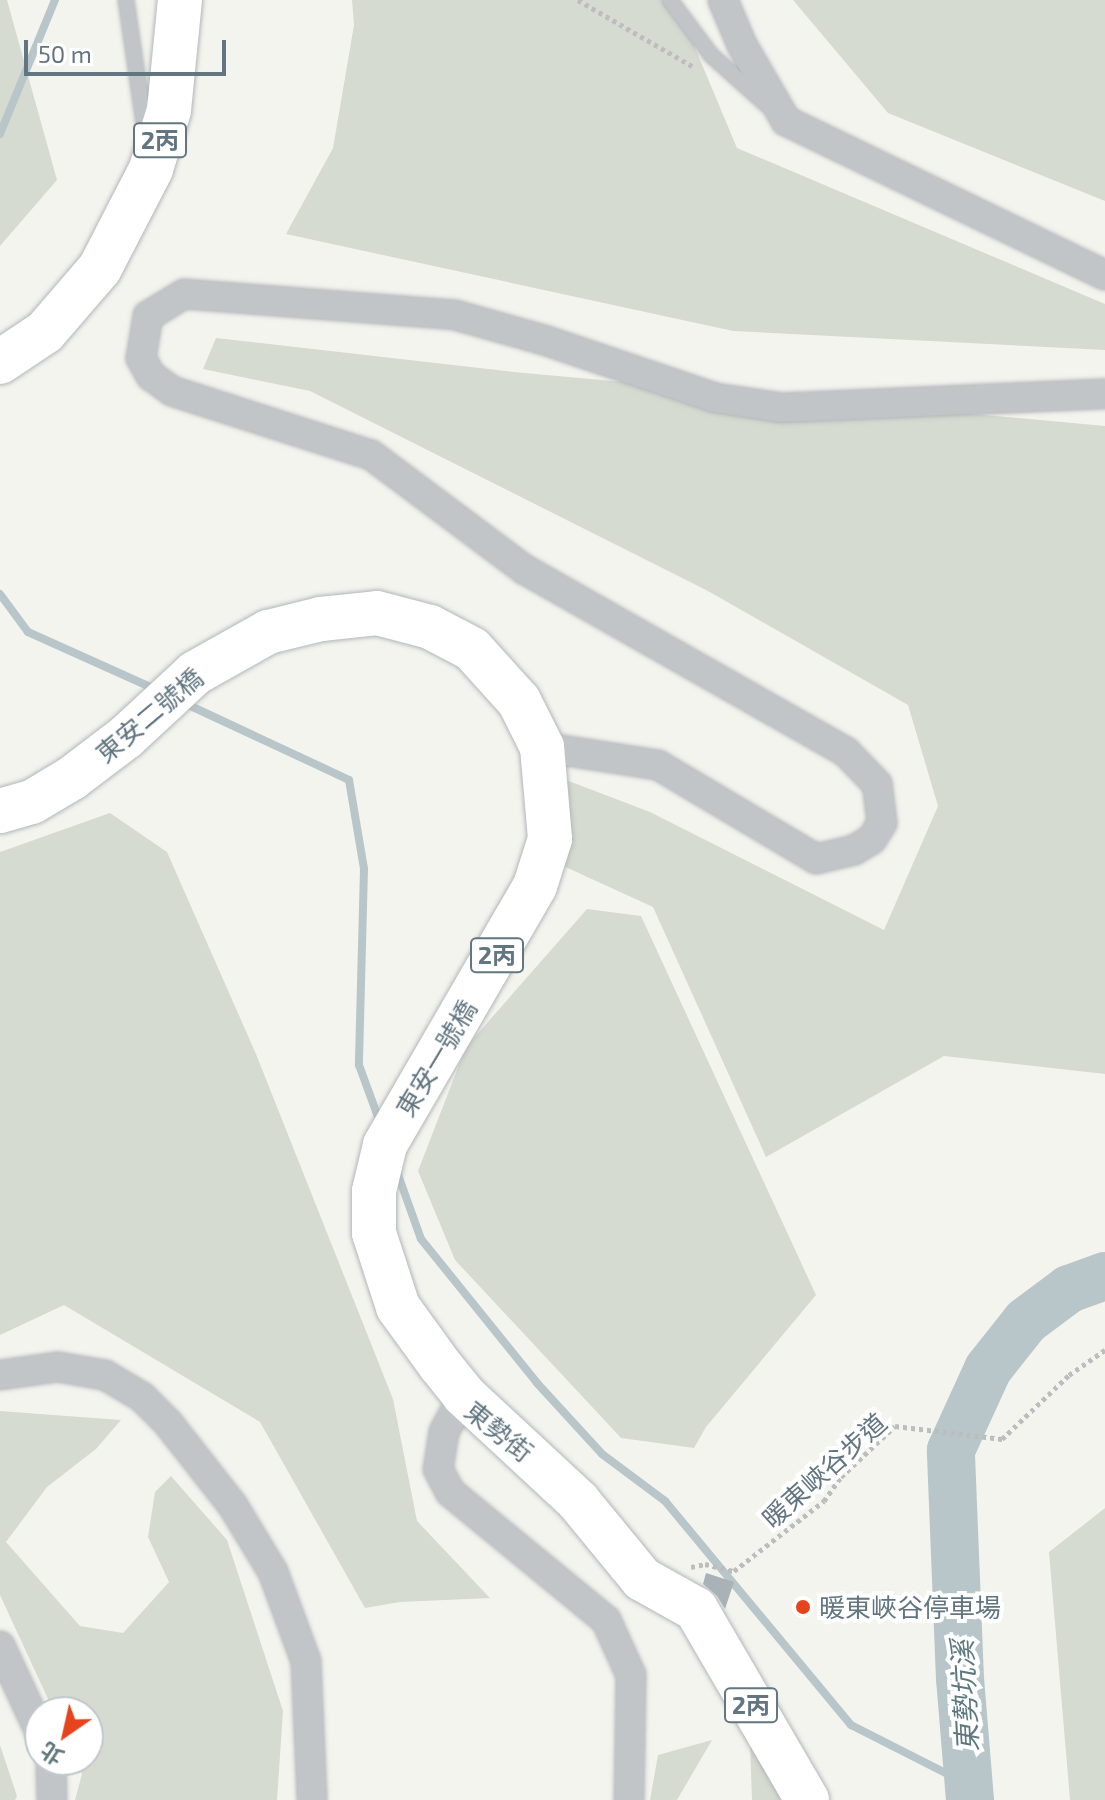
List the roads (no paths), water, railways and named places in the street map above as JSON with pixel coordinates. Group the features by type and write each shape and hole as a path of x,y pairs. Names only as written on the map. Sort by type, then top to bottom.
{"main road":[{"name":"2丙","path":"0,362 45,332 100,268 151,169 169,110 180,0"},
{"name":"東安二號橋","path":"16,807 72,778 126,737 195,673 268,632 321,619 377,613 430,627 472,649 519,701 542,747"},
{"name":"東安一號橋","path":"464,1395 398,1307 374,1233 374,1191 385,1145 535,886 550,839 542,747"},
{"name":"東勢街","path":"464,1395 578,1501 642,1579 696,1609 807,1800"}],"street":[{"path":"723,0 742,45 786,121 1105,275"},
{"path":"542,747 658,765 816,859 854,850 872,839 882,823 877,784 846,752 525,570 371,455 172,391 151,376 141,358 148,316 184,294 455,315 544,340 715,398 783,408 1105,394"},
{"path":"0,1375 58,1367 105,1375 142,1397 168,1423 233,1506 273,1572 306,1661 312,1800"},
{"name":"東勢街","path":"464,1395 444,1432 438,1469 450,1492 606,1620 631,1675 629,1800"},
{"path":"0,1646 24,1698"},
{"path":"51,1776 52,1800"}],"lane":[{"path":"126,0 151,169"},
{"path":"670,0 711,55 786,121"}],"waterway":[{"path":"0,134 55,0"},
{"path":"0,594 28,632 155,689"},
{"path":"182,702 349,780 364,869 359,1065 381,1125"},
{"path":"397,1172 421,1239 537,1383 602,1454 665,1501 851,1725 971,1786"},
{"name":"東勢坑溪","path":"970,1800 960,1679 951,1450 988,1369 1026,1321 1069,1289 1105,1276"}],"place":[{"name":"暖東峽谷停車場","path":"803,1607"}]}
